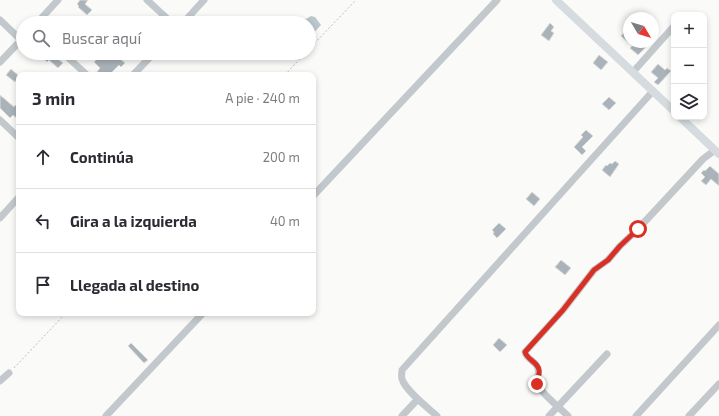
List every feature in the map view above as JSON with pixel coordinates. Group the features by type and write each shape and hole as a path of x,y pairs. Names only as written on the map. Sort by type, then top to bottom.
{"main road":[{"path":"556,0 671,108"},
{"path":"683,120 717,152"}],"street":[{"path":"43,16 58,0"},
{"path":"147,0 164,16"},
{"path":"189,16 204,0"},
{"path":"316,193 497,0"},
{"path":"0,20 16,34"},
{"path":"633,72 671,29"},
{"path":"0,62 16,45"},
{"path":"71,60 84,72"},
{"path":"136,72 147,60"},
{"path":"437,416 405,385 401,378 402,370 653,91"},
{"path":"0,120 16,135"},
{"path":"568,416 540,390 537,384 539,370 525,352 563,310 594,270 608,260 703,159 717,152"},
{"path":"0,218 16,200"},
{"path":"106,416 200,316"},
{"path":"636,416 719,325"},
{"path":"549,416 607,354"},
{"path":"0,381 9,373"},
{"path":"689,416 719,384"},
{"path":"402,416 418,399"}],"path":[{"path":"316,42 356,0"},
{"path":"287,72 298,60"},
{"path":"9,373 63,316"}],"shaded area":[{"path":"316,18 321,25 316,30"}],"building":[{"path":"80,0 88,0 85,4 92,10 87,15 78,7 79,6 77,4"},
{"path":"550,23 554,27 551,31 554,33 549,41 541,35"},
{"path":"630,48 645,48 638,55"},
{"path":"599,55 608,62 601,70 593,63"},
{"path":"49,60 59,60 63,63 58,68"},
{"path":"96,60 121,60 125,63 121,67 119,65 112,72 97,72 100,68 94,62"},
{"path":"658,64 665,70 667,68 671,71 658,85 654,82 658,78 651,72"},
{"path":"11,69 16,73 16,80 15,82 6,75"},
{"path":"0,95 14,107 15,105 16,106 16,118 13,115 10,118 0,108"},
{"path":"609,97 616,103 609,110 602,104"},
{"path":"586,130 593,136 582,147 586,151 582,155 574,147 583,137 581,135"},
{"path":"615,161 619,164 610,177 602,170 606,165 607,166 610,163 612,164"},
{"path":"710,166 719,174 719,186 711,179 706,185 701,181 705,177 701,173"},
{"path":"532,192 540,199 534,206 526,199"},
{"path":"499,223 506,229 497,238 493,234 494,232 492,230"},
{"path":"561,260 571,268 565,275 555,267"},
{"path":"499,338 507,345 500,352 493,345"},
{"path":"131,343 148,360 144,363 128,346"}],"route":[{"path":"537,384 539,370 525,352 563,310 594,270 608,260 638,229"}]}
